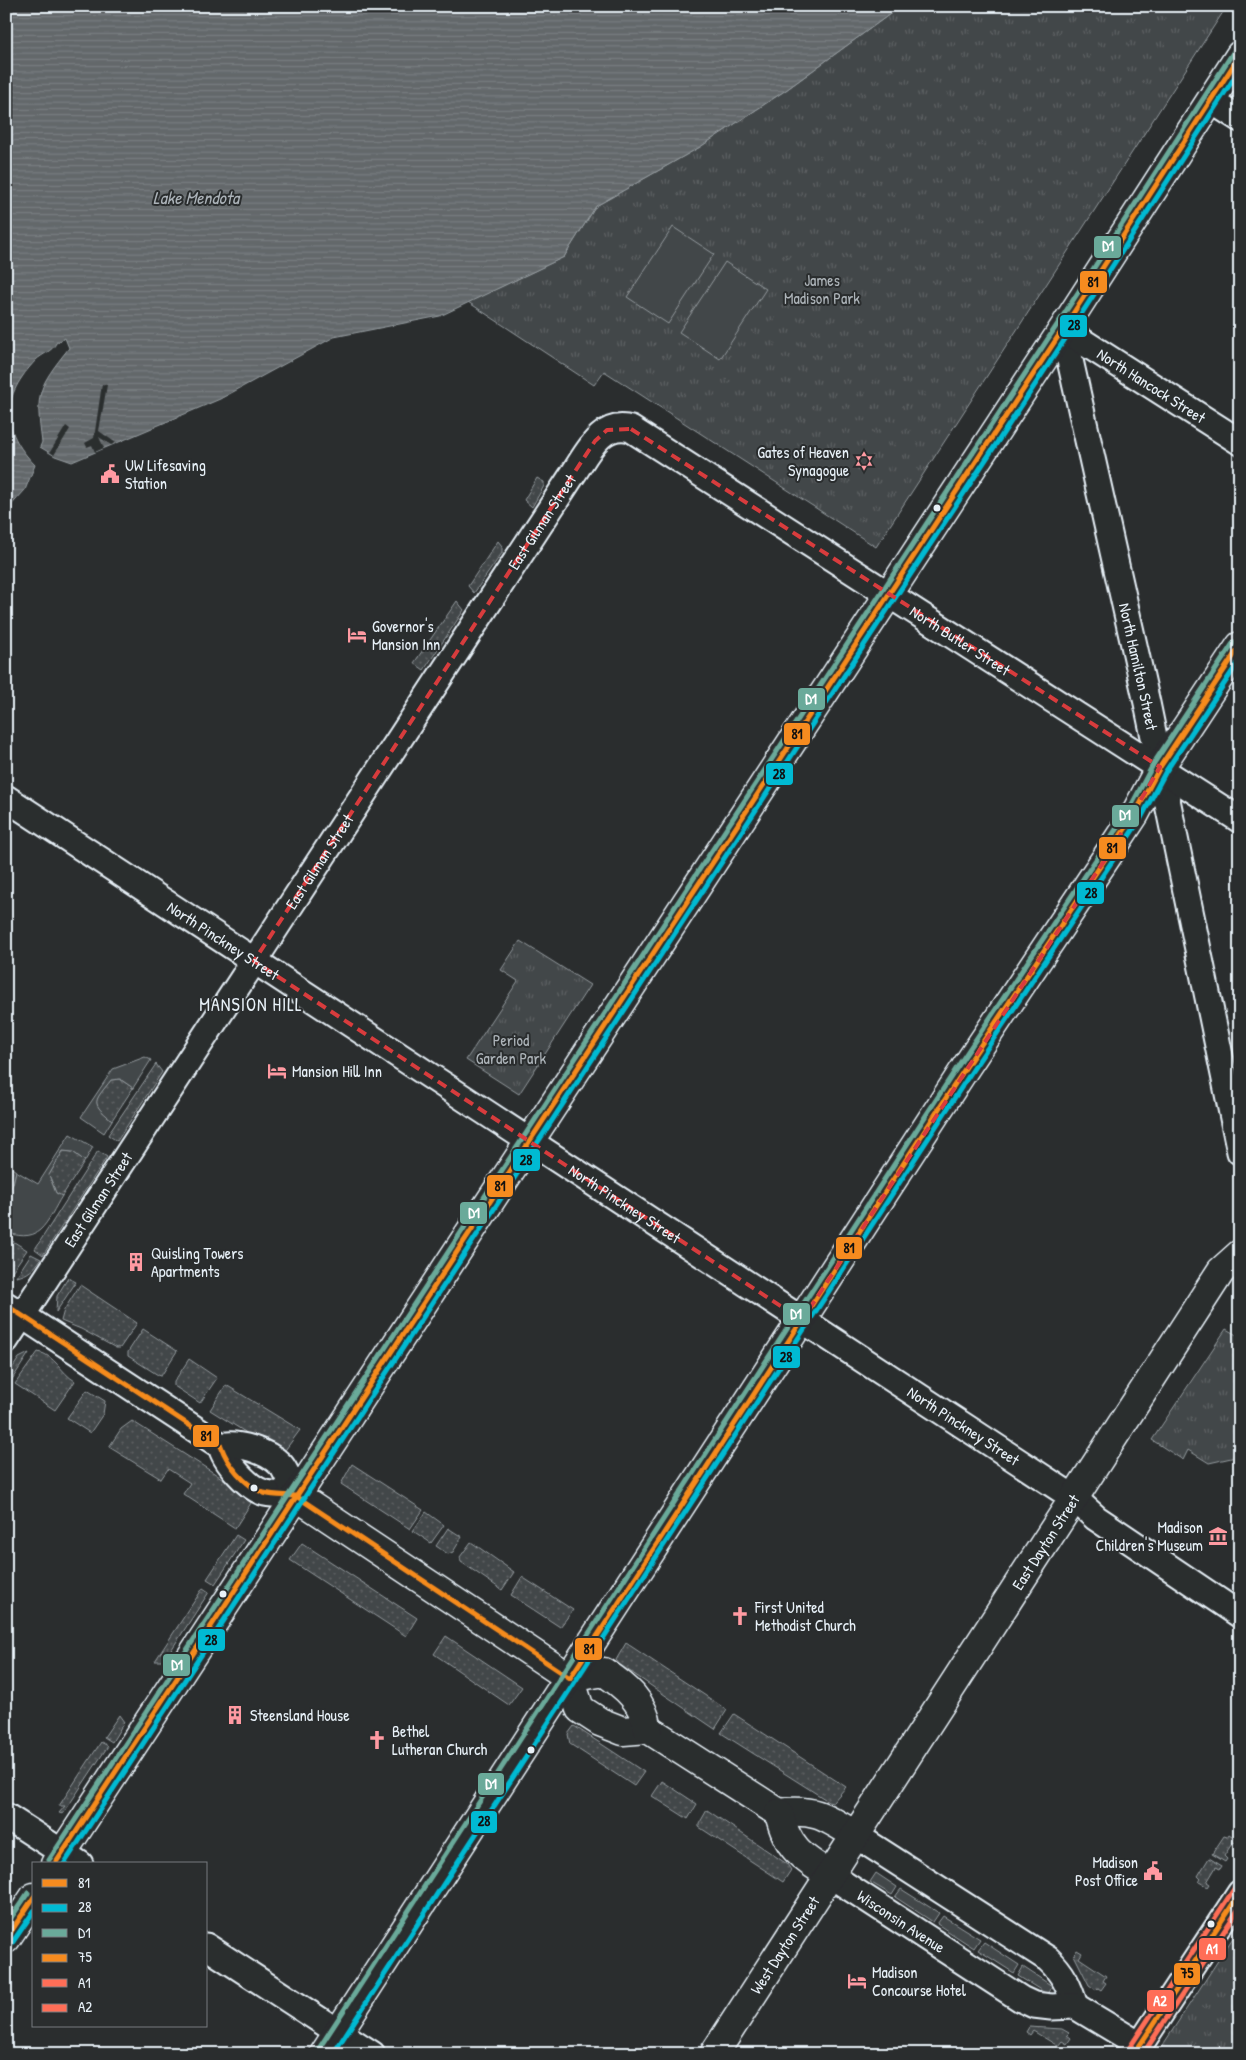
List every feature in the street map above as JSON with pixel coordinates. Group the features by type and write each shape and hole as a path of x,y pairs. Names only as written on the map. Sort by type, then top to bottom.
{"main road":[{"path":"66,1860 296,1496 1063,329 1240,55"},
{"path":"331,2043 570,1678 960,1075 1135,814 1160,767 1240,646"},
{"name":"East Dayton Street","path":"855,1835 1221,1271 1240,1254"},
{"path":"296,1496 570,1678 580,1709 600,1722 623,1731 648,1729 779,1813 799,1810 814,1813 829,1818 855,1835"},
{"path":"570,1678 604,1672 635,1696 646,1718 648,1729"},
{"name":"Wisconsin Avenue","path":"779,1813 783,1831 791,1846 803,1858 830,1875"},
{"name":"West Dayton Street","path":"714,2054 855,1835"},
{"path":"6,1939 32,1900"}],"street":[{"path":"1212,100 1240,119"},
{"name":"North Hancock Street","path":"1063,329 1240,442"},
{"name":"North Hamilton Street","path":"1063,329 1160,767 1240,1152"},
{"name":"East Gilman Street","path":"6,1340 14,1310 254,961 595,441 607,430 622,427 631,429"},
{"name":"North Butler Street","path":"631,429 1240,820"},
{"name":"North Pinckney Street","path":"6,798 1074,1498 1096,1518 1240,1615"},
{"path":"14,1310 220,1446 229,1464 263,1492 296,1496"},
{"path":"6,1816 66,1860"},
{"path":"855,1835 1048,1959 1060,1970 1069,1984 1075,2006 1137,2049 1240,1893"},
{"name":"Wisconsin Avenue","path":"830,1875 1020,1999 1034,2005 1051,2007 1075,2006"},
{"path":"208,1948 331,2043 372,2054"}],"highlighted area":[{"path":"631,429 1160,767 1112,849 802,1320 254,961 595,441 607,430"}],"green space":[{"name":"James Madison Park","path":"901,6 1227,6 876,547 604,371 594,385 468,302 564,257 596,206 700,147 786,90"},
{"path":"673,227 714,254 668,324 627,297"},
{"path":"725,262 766,289 720,359 679,332"},
{"path":"537,478 544,482 544,486 532,507 524,500"},
{"path":"498,541 502,546 502,553 474,593 468,586"},
{"path":"457,601 464,610 424,670 414,663"},
{"name":"Period Garden Park","path":"520,941 590,985 519,1094 466,1060 518,981 501,970"},
{"path":"145,1057 151,1060 133,1088 120,1079 111,1080 98,1097 97,1105 112,1120 104,1133 81,1117 113,1069"},
{"path":"156,1064 162,1072 117,1141 108,1135"},
{"path":"120,1079 133,1088 112,1120 99,1109 96,1101 111,1080"},
{"path":"70,1134 93,1147 85,1161 73,1152 63,1151 49,1175 56,1193 62,1196 49,1219 37,1233 19,1235 6,1231 6,1195 13,1184 16,1171 38,1184"},
{"path":"63,1151 73,1152 85,1161 62,1196 56,1193 49,1175"},
{"path":"98,1151 107,1157 43,1255 35,1249"},
{"path":"6,1164 16,1171 13,1184 6,1195"},
{"path":"6,1237 27,1250 8,1277 6,1276"},
{"path":"31,1254 41,1259 30,1271 16,1277"},
{"path":"68,1278 76,1282 56,1312 57,1296"},
{"path":"80,1285 137,1323 120,1348 116,1348 81,1329 61,1321 64,1310"},
{"path":"143,1329 177,1351 161,1376 128,1356 128,1352"},
{"path":"1226,1329 1240,1337 1240,1456 1209,1463 1188,1450 1183,1460 1152,1440"},
{"path":"38,1352 53,1360 75,1381 55,1410 15,1384"},
{"path":"29,1353 11,1381 6,1378 19,1358"},
{"path":"189,1359 217,1378 200,1403 174,1386 174,1382"},
{"path":"226,1385 300,1430 283,1453 210,1410"},
{"path":"87,1390 105,1401 103,1414 90,1433 67,1418"},
{"path":"132,1421 244,1492 251,1503 235,1528 183,1494 190,1483 168,1469 161,1479 109,1447 121,1429"},
{"path":"352,1464 423,1510 410,1529 341,1484"},
{"path":"426,1512 444,1525 431,1543 413,1531"},
{"path":"448,1528 462,1537 453,1552 448,1554 436,1546"},
{"path":"236,1535 244,1540 215,1584 207,1579"},
{"path":"471,1542 514,1572 502,1590 461,1562 460,1557"},
{"path":"302,1543 417,1618 406,1636 290,1560"},
{"path":"522,1577 573,1610 560,1627 511,1595"},
{"path":"203,1588 209,1592 164,1661 155,1661"},
{"path":"446,1636 522,1687 509,1705 434,1654"},
{"path":"626,1643 727,1710 715,1729 619,1664 616,1660"},
{"path":"734,1714 846,1787 833,1802 828,1801 721,1733"},
{"path":"119,1715 124,1722 112,1742 104,1737"},
{"path":"574,1726 644,1772 634,1786 570,1744 568,1734"},
{"path":"101,1742 108,1746 63,1814 59,1813 65,1806 59,1806"},
{"path":"662,1781 697,1804 688,1819 652,1796"},
{"path":"707,1810 787,1864 791,1870 783,1882 699,1827"},
{"path":"1229,1834 1238,1840 1236,1843 1233,1842 1224,1856 1227,1859 1225,1862 1212,1854 1224,1836 1227,1837"},
{"path":"1209,1858 1222,1866 1220,1869 1216,1867 1207,1882 1210,1884 1208,1887 1199,1882 1201,1879 1198,1876"},
{"path":"876,1873 897,1887 892,1895 870,1882"},
{"path":"901,1889 939,1913 933,1922 895,1897"},
{"path":"943,1916 980,1939 974,1948 937,1924"},
{"path":"1240,1927 1240,2054 1157,2054"},
{"path":"984,1942 1019,1965 1014,1973 978,1950"},
{"path":"1077,1950 1082,1953 1079,1958 1106,1976 1103,1981 1106,1983 1101,1990 1098,1988 1096,1990 1089,1985 1074,1955"},
{"path":"1023,1967 1052,1986 1047,1994 1018,1976"},
{"path":"1029,2027 1062,2029 1069,2033 1067,2035 1071,2038 1067,2044 1062,2041 1058,2046 1033,2031 1030,2035 1026,2032"}],"water":[{"name":"Lake Mendota","path":"6,6 901,6 786,90 700,147 596,206 564,257 440,316 334,337 220,399 72,462 55,456 40,447 42,442 39,412 41,391 51,372 69,348 65,338 56,343 36,360 24,374 11,400 9,413 15,439 35,465 25,490 6,511"}],"pier":[{"path":"102,384 107,385 99,431 116,443 111,445 99,437 104,448 95,452 92,445 87,447 85,443 94,438"},
{"path":"66,426 70,429 54,455 50,452"}],"transit line":[{"name":"D1","path":"49,1860 1057,325 1234,51"},
{"name":"81","path":"56,1862 1063,329 1240,55"},
{"name":"28","path":"65,1862 1069,333 1240,69"},
{"name":"D1","path":"318,2050 960,1063 1129,810 1154,763 1234,642"},
{"name":"81","path":"6,1305 221,1446 232,1467 257,1490 268,1494 296,1496 570,1678 966,1067 1135,814 1160,767 1240,646"},
{"name":"28","path":"333,2054 972,1071 1141,818 1166,771 1240,660"},
{"name":"A2","path":"1128,2050 1234,1889"},
{"name":"D1","path":"6,1925 28,1893"},
{"name":"75","path":"1134,2054 1240,1893"},
{"name":"81","path":"6,1939 32,1900"},
{"name":"A1","path":"1143,2054 1240,1907"},
{"name":"28","path":"12,1943 32,1914"}],"place":[{"name":"Gates of Heaven Synagogue","path":"864,461"},
{"name":"UW Lifesaving Station","path":"110,474"},
{"name":"Governor's Mansion Inn","path":"357,635"},
{"name":"Mansion Hill Inn","path":"277,1071"},
{"name":"Quisling Towers Apartments","path":"136,1262"},
{"name":"Madison Children's Museum","path":"1218,1536"},
{"name":"First United Methodist Church","path":"740,1616"},
{"name":"Steensland House","path":"235,1715"},
{"name":"Bethel Lutheran Church","path":"377,1740"},
{"name":"Madison Post Office","path":"1153,1871"},
{"name":"Madison Concourse Hotel","path":"857,1981"}],"district":[{"name":"MANSION HILL","path":"251,1004"}]}
